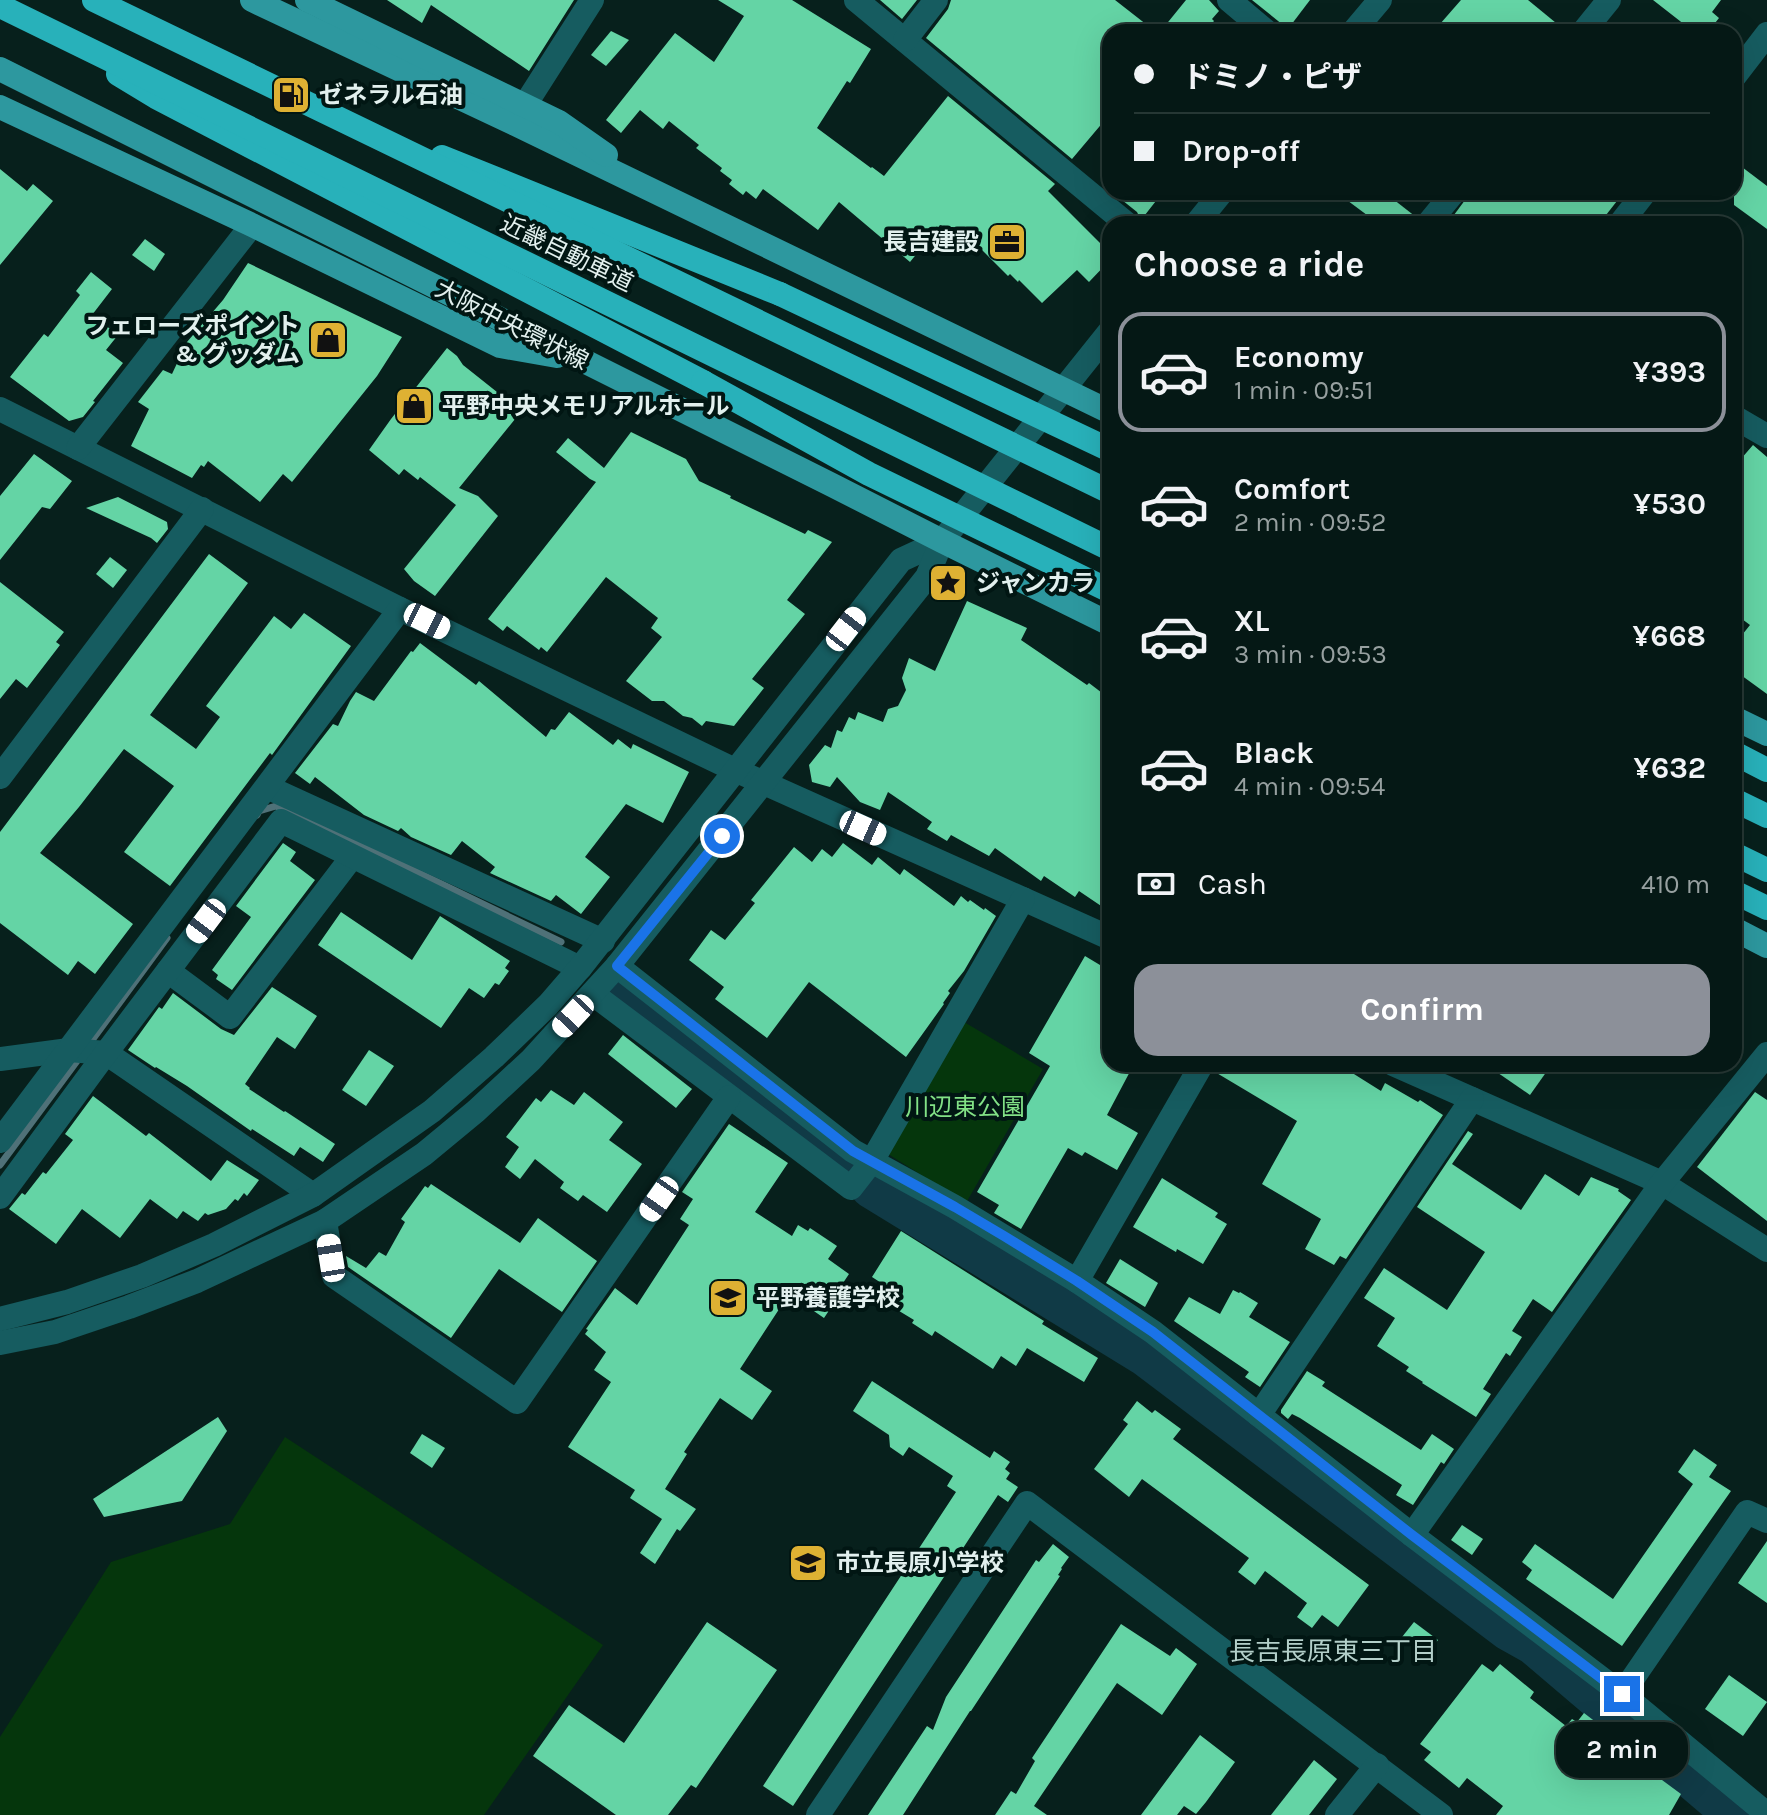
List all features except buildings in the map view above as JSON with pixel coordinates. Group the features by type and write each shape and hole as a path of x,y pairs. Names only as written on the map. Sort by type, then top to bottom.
{"highway":[{"name":"近畿自動車道","path":"94,0 1102,488"},
{"name":"近畿自動車道","path":"6,9 1102,545"},
{"path":"6,9 156,97 703,382 869,474 1102,587"},
{"path":"306,103 780,294 1102,446"},
{"path":"1742,757 1767,770"},
{"path":"1742,804 1767,816"},
{"path":"1742,858 1767,870"},
{"path":"1742,896 1767,908"}],"main road":[{"path":"252,0 1102,408"},
{"path":"307,0 559,122 665,197"},
{"name":"大阪中央環状線","path":"0,69 1102,620"},
{"path":"0,107 500,346 586,362"},
{"path":"1742,722 1767,734"},
{"path":"1742,933 1767,946"}],"street":[{"path":"525,105 592,0"},
{"path":"856,0 1117,216"},
{"path":"905,40 936,0"},
{"path":"1229,0 1258,24"},
{"path":"1360,24 1380,0"},
{"path":"1590,24 1609,0"},
{"path":"1742,67 1767,34"},
{"path":"1202,216 1216,200"},
{"path":"1434,216 1447,200"},
{"path":"1626,216 1639,200"},
{"path":"78,448 252,225"},
{"path":"0,1343 55,1332 129,1307 197,1281 325,1221 424,1154 476,1111 531,1060 617,966 927,577 942,541 1102,341"},
{"path":"0,409 400,609 763,784 1102,934"},
{"path":"1742,427 1767,436"},
{"path":"0,777 202,509"},
{"path":"0,1319 67,1302 142,1276 214,1245 313,1195 432,1111 548,1005 603,941 901,560 942,541"},
{"path":"0,1141 400,609"},
{"path":"267,787 603,941"},
{"path":"0,1197 281,821 580,968"},
{"path":"168,971 230,1017 352,857"},
{"path":"593,994 851,1188 872,1161 1023,899"},
{"path":"617,966 853,1151 955,1207 1077,1281 1153,1332 1412,1535 1622,1694 1767,1814"},
{"path":"0,1059 69,1050 106,1053 313,1195"},
{"path":"1412,1535 1662,1183 1767,1054"},
{"path":"1077,1281 1197,1072"},
{"path":"1411,1072 1662,1183 1767,1250"},
{"path":"325,1221 334,1276 517,1402 729,1097"},
{"path":"1259,1415 1472,1099"},
{"path":"818,1815 1027,1503 1441,1815"},
{"path":"1622,1694 1747,1512 1767,1521"},
{"path":"1337,1815 1377,1765"}],"green space":[{"name":"川辺東公園","path":"959,1019 1043,1069 966,1203 888,1154"},
{"path":"285,1437 603,1645 484,1815 0,1815 0,1737 111,1562 230,1524"}],"waterway":[{"path":"257,815 259,811 276,806 561,942"},
{"path":"87,1047 167,938"},
{"path":"626,993 844,1167"},
{"path":"0,1165 80,1057"},
{"path":"871,1187 1145,1355 1509,1630 1534,1644 1735,1815"}],"place":[{"name":"ゼネラル石油","path":"291,95"},
{"name":"長吉建設","path":"1007,242"},
{"name":"フェローズポイント & グッダム","path":"328,340"},
{"name":"平野中央メモリアルホール","path":"414,406"},
{"name":"ジャンカラ","path":"948,583"},
{"name":"平野養護学校","path":"728,1298"},
{"name":"市立長原小学校","path":"808,1563"}],"district":[{"name":"長吉長原東三丁目","path":"1333,1651"}],"route":[{"path":"722,836 617,966 853,1151 1004,1236 1153,1332 1412,1535 1622,1694"}]}
